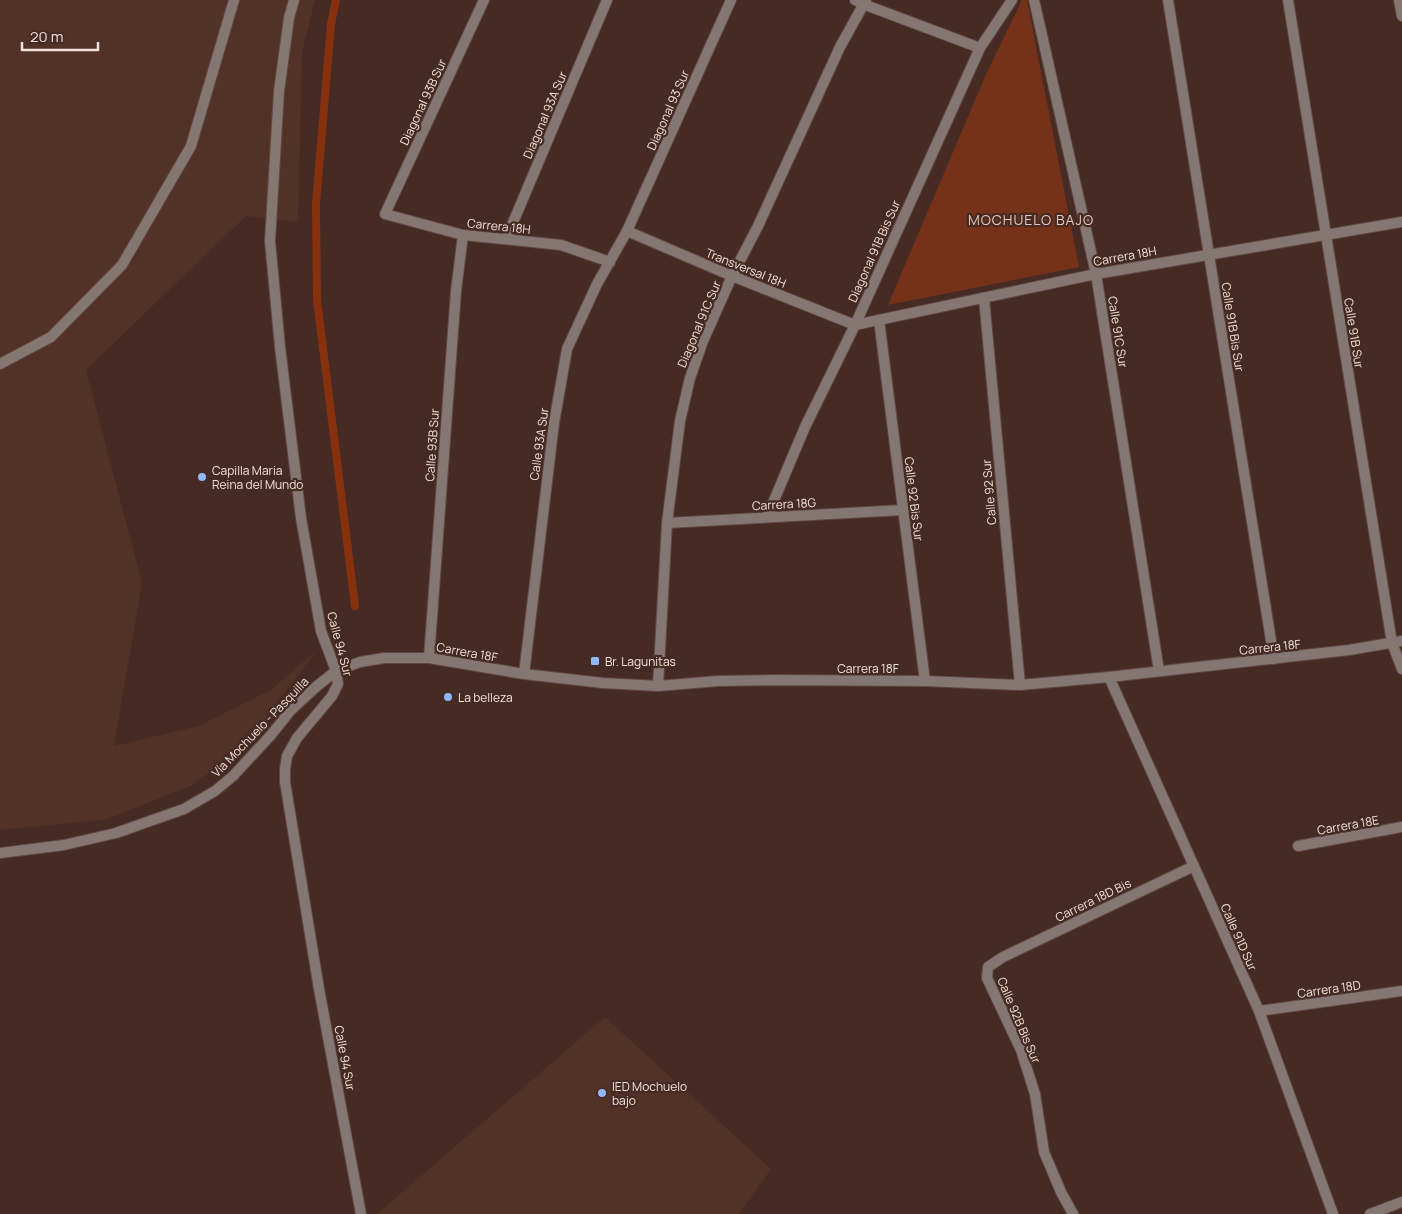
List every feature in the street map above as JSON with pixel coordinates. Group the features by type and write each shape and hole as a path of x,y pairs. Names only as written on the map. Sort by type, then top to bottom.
{"street":[{"path":"0,364 51,337 122,265 191,146 234,0"},
{"name":"Calle 94 Sur","path":"294,0 289,18 279,91 270,241 280,347 301,518 321,631 336,671 338,684 332,696 298,738 287,756 285,782 319,989 361,1214"},
{"name":"Diagonal 93B Sur","path":"385,214 484,0"},
{"name":"Diagonal 93A Sur","path":"506,239 607,0"},
{"name":"Diagonal 93 Sur","path":"627,231 732,0"},
{"name":"Diagonal 91B Bis Sur","path":"767,517 805,427 855,325 980,48 1012,0"},
{"name":"Calle 91C Sur","path":"1034,0 1096,274 1159,671"},
{"name":"Calle 91B Bis Sur","path":"1168,0 1274,659"},
{"name":"Calle 91B Sur","path":"1288,0 1326,235 1402,669"},
{"path":"1399,0 1402,16"},
{"path":"861,1 980,48"},
{"name":"Diagonal 91C Sur","path":"658,686 667,523 680,421 690,378 703,341 732,276 758,226 861,1"},
{"name":"Carrera 18H","path":"385,214 464,235 561,245 610,262"},
{"name":"Carrera 18H","path":"855,325 1096,274 1402,222"},
{"name":"Calle 93A Sur","path":"524,674 554,423 567,349 597,284 627,231"},
{"name":"Transversal 18H","path":"627,231 732,276 855,325"},
{"name":"Calle 93B Sur","path":"429,658 456,291 464,235"},
{"name":"Calle 92 Sur","path":"984,298 1020,685"},
{"name":"Calle 92 Bis Sur","path":"878,320 925,681"},
{"name":"Carrera 18G","path":"667,523 903,510"},
{"name":"Carrera 18F","path":"336,671 360,662 384,658 429,658 524,674 603,683 658,686 718,681 925,681 1020,685 1274,659 1397,642"},
{"name":"Vía Mochuelo - Pasquilla","path":"0,853 64,846 116,833 184,809 215,791 233,776 272,735 291,710 336,671"},
{"name":"Calle 91D Sur","path":"1109,677 1259,1011 1333,1214"},
{"name":"Carrera 18E","path":"1298,846 1402,828"},
{"name":"Carrera 18D Bis","path":"1003,957 1194,866"},
{"name":"Calle 92B Bis Sur","path":"1003,957 988,967 987,978 1021,1050 1035,1094 1044,1152 1072,1214"},
{"name":"Carrera 18D","path":"1259,1011 1402,991"},
{"path":"1370,1214 1402,1202"}],"shaded area":[{"path":"0,0 315,0 302,52 298,222 246,216 86,370 142,583 114,746 199,726 272,689 318,649 248,740 193,785 104,820 0,830"},
{"path":"1022,0 1027,0 1079,267 888,305 987,72"},
{"name":"IED Mochuelo bajo","path":"605,1017 771,1169 739,1214 377,1214"}],"waterway":[{"path":"336,0 331,24 316,204 317,300 355,606"}],"place":[{"name":"Capilla Maria Reina del Mundo","path":"202,477"},
{"name":"Br. Lagunitas","path":"595,661"},
{"name":"La belleza","path":"448,697"},
{"name":"IED Mochuelo bajo","path":"602,1093"}],"district":[{"name":"MOCHUELO BAJO","path":"1031,219"}]}
